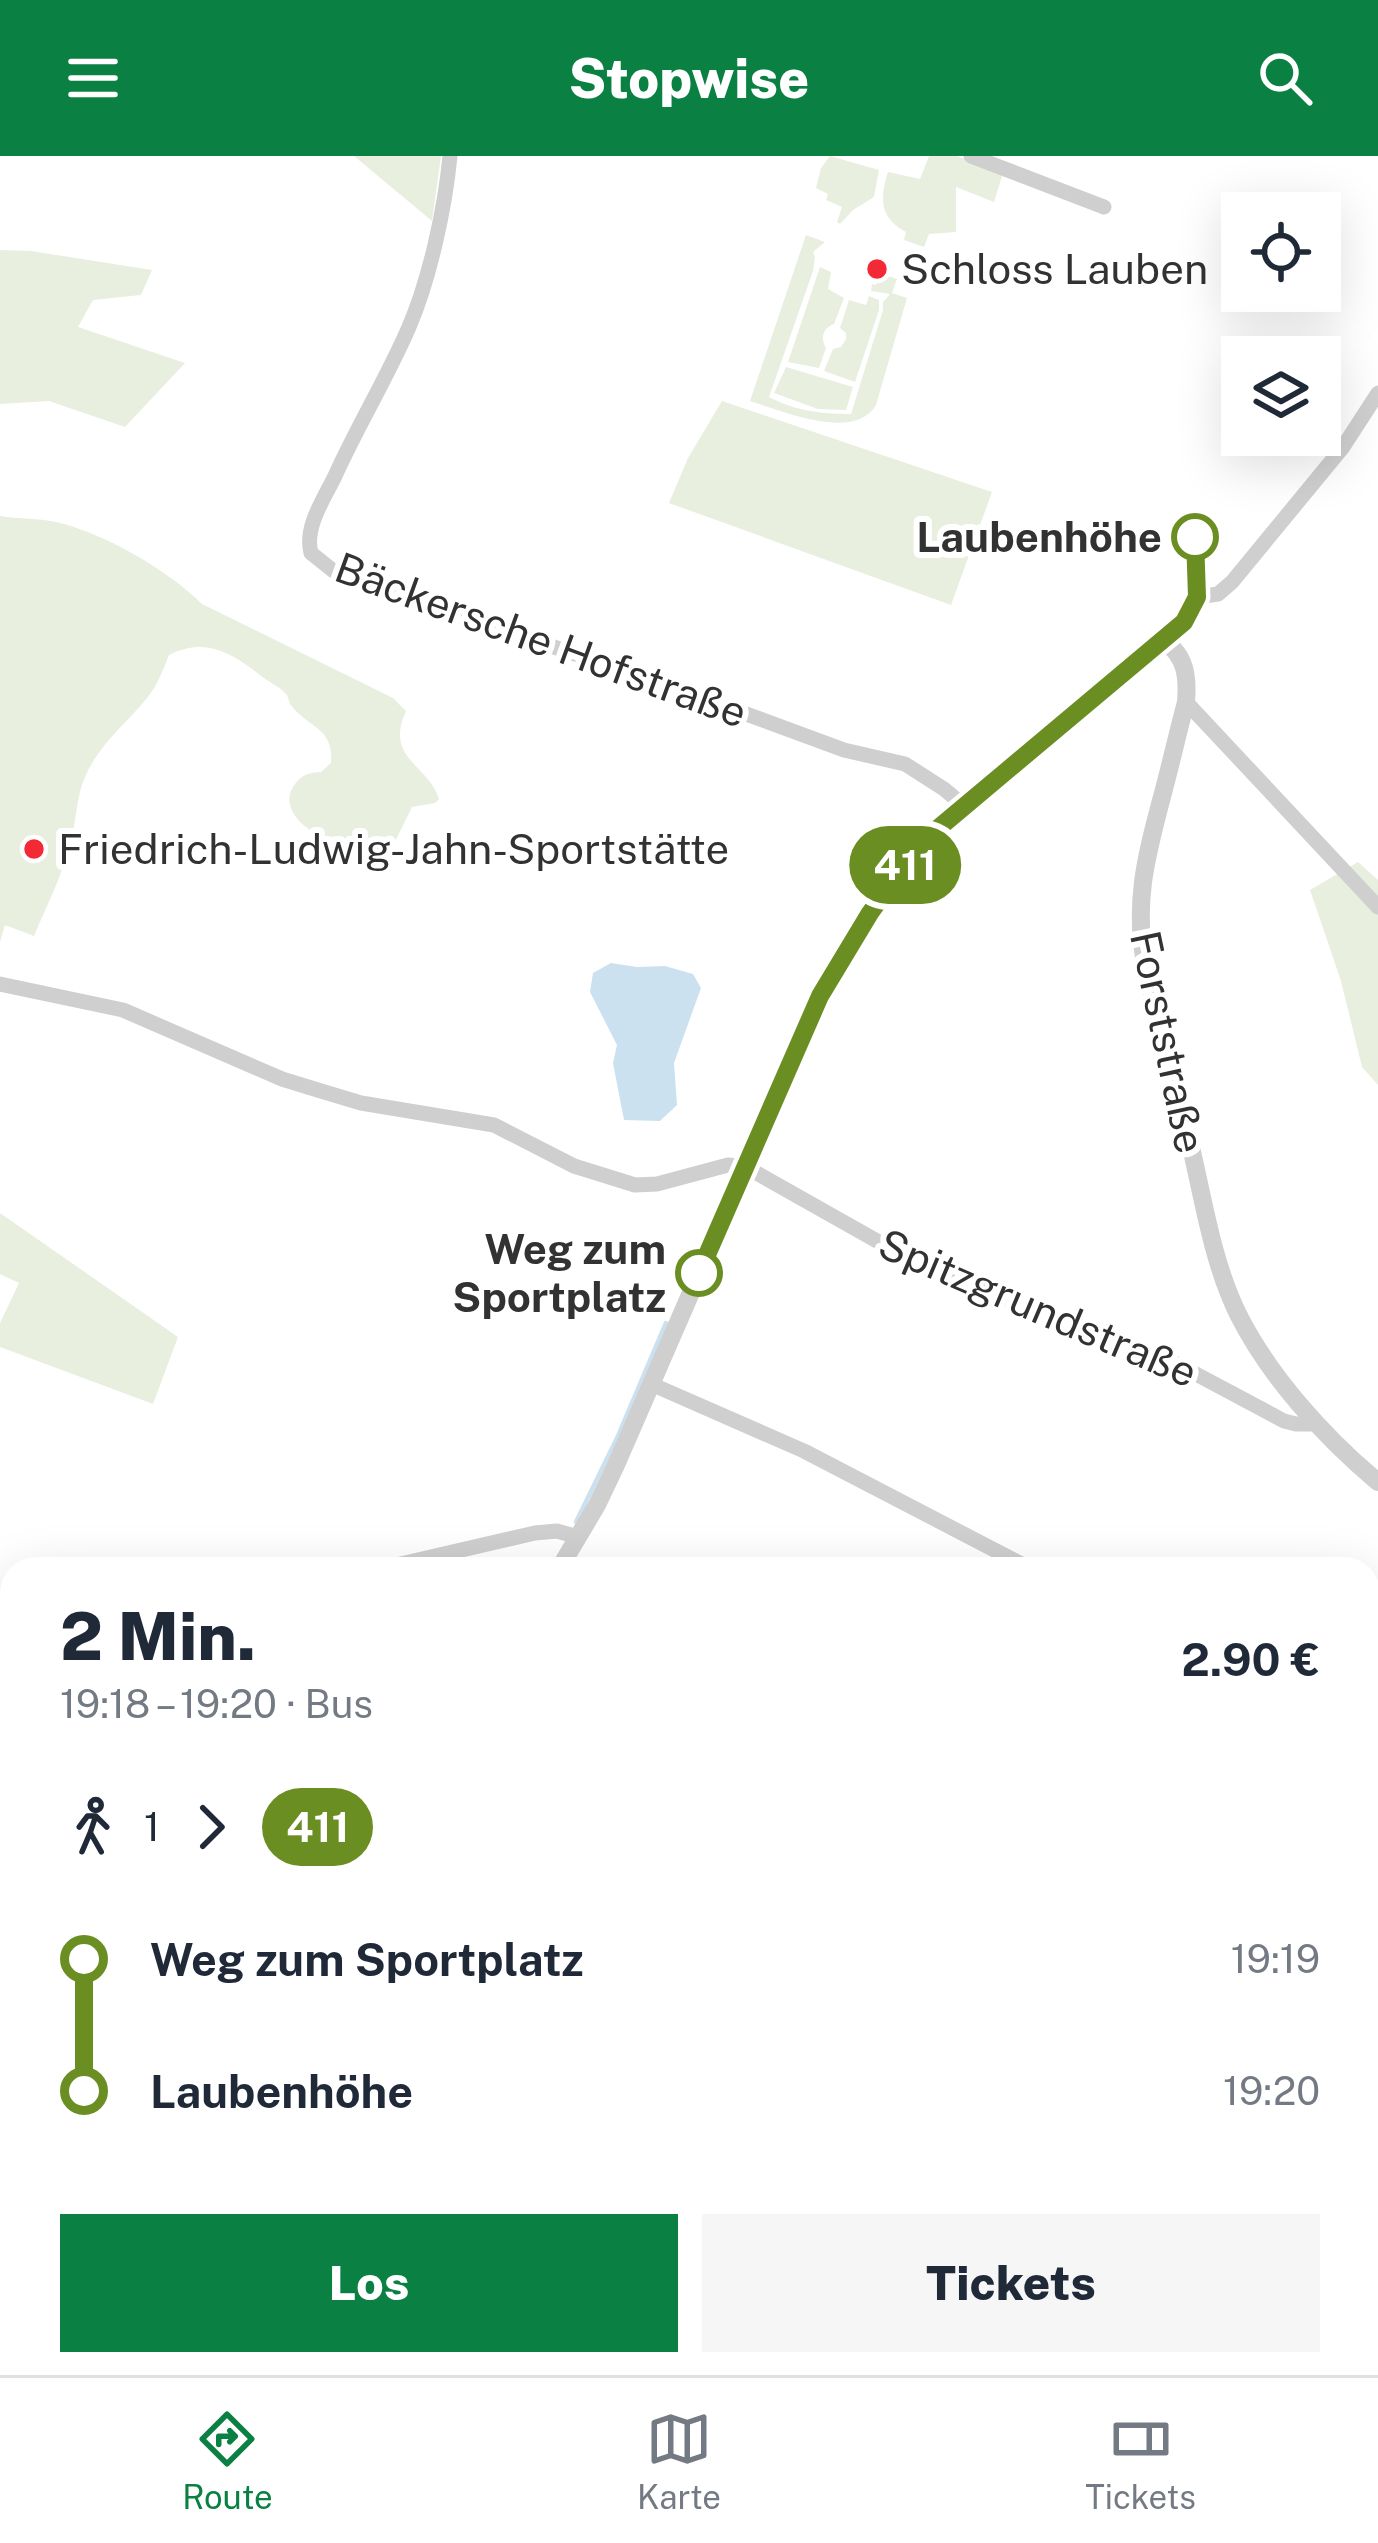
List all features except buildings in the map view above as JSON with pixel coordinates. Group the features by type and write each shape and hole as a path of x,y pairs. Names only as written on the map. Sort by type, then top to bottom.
{"street":[{"name":"Bäckersche Hofstraße","path":"450,156 418,306 309,533 311,553 336,573 366,586 643,676 844,750 905,764 963,805"},
{"path":"971,156 1104,207"},
{"path":"566,1557 597,1504 652,1384 820,996 870,913 909,859 963,805 1164,641 1184,622 1197,597 1218,594 1232,582 1343,447 1378,393"},
{"name":"Forststraße","path":"1164,641 1178,652 1184,666 1186,702 1146,854 1140,891 1143,951 1217,1256 1233,1303 1259,1349 1318,1424"},
{"path":"1186,702 1378,908"},
{"path":"0,984 123,1010 283,1079 340,1097 494,1125 574,1166 634,1185 657,1184 728,1165 746,1167"},
{"name":"Spitzgrundstraße","path":"746,1167 932,1272 1164,1357 1284,1421 1318,1424"},
{"path":"652,1384 805,1451 1008,1557"},
{"path":"1318,1424 1378,1482"},
{"path":"431,1557 536,1533 557,1531 578,1537"}],"green space":[{"path":"354,156 441,156 432,221"},
{"path":"830,156 879,170 874,197 840,224 842,207 826,200 828,194 816,188"},
{"path":"929,156 957,156 1003,173 994,202 951,185 956,187 956,232 929,234 924,247 904,240 906,232 887,214 883,191 888,172 920,179"},
{"path":"806,235 825,242 813,252 813,271 769,397 809,411 851,414 883,302 890,294 871,291 872,284 876,285 880,273 897,279 892,293 907,298 876,405 866,416 852,421 817,421 750,401"},
{"path":"0,250 152,270 141,295 93,300 78,327 185,363 125,427 49,401 0,404"},
{"path":"820,267 831,272 828,289 844,298 834,324 824,334 826,348 819,368 788,362"},
{"path":"869,296 879,300 879,310 855,382 824,371 833,349 846,339 840,328 849,300 866,305"},
{"path":"786,367 853,387 846,410 818,409 774,393"},
{"path":"722,401 992,492 951,605 669,503 688,458"},
{"path":"0,516 56,522 114,544 172,578 202,604 393,698 406,711 400,740 404,751 439,799 412,807 386,860 366,857 342,839 312,831 300,822 289,797 299,779 331,763 324,735 297,712 285,692 241,662 219,650 183,650 169,655 152,692 91,765 64,865 34,936 5,925 0,942"},
{"path":"1358,862 1378,880 1378,1085 1362,1067 1341,981 1310,890"},
{"path":"0,1213 178,1337 153,1404 0,1347 0,1323 19,1283 0,1274"}],"water":[{"path":"611,963 665,966 693,974 701,988 674,1063 677,1105 660,1121 624,1120 613,1063 617,1045 590,992 593,973"}],"waterway":[{"path":"576,1522 666,1323"}],"bus line":[{"name":"411","path":"699,1273 820,996 870,913 909,859 963,805 1184,622 1197,597 1195,537"}],"place":[{"name":"Schloss Lauben","path":"877,269"},
{"name":"Laubenhöhe","path":"1195,537"},
{"name":"Friedrich-Ludwig-Jahn-Sportstätte","path":"34,849"},
{"name":"Weg zum Sportplatz","path":"699,1273"}]}
